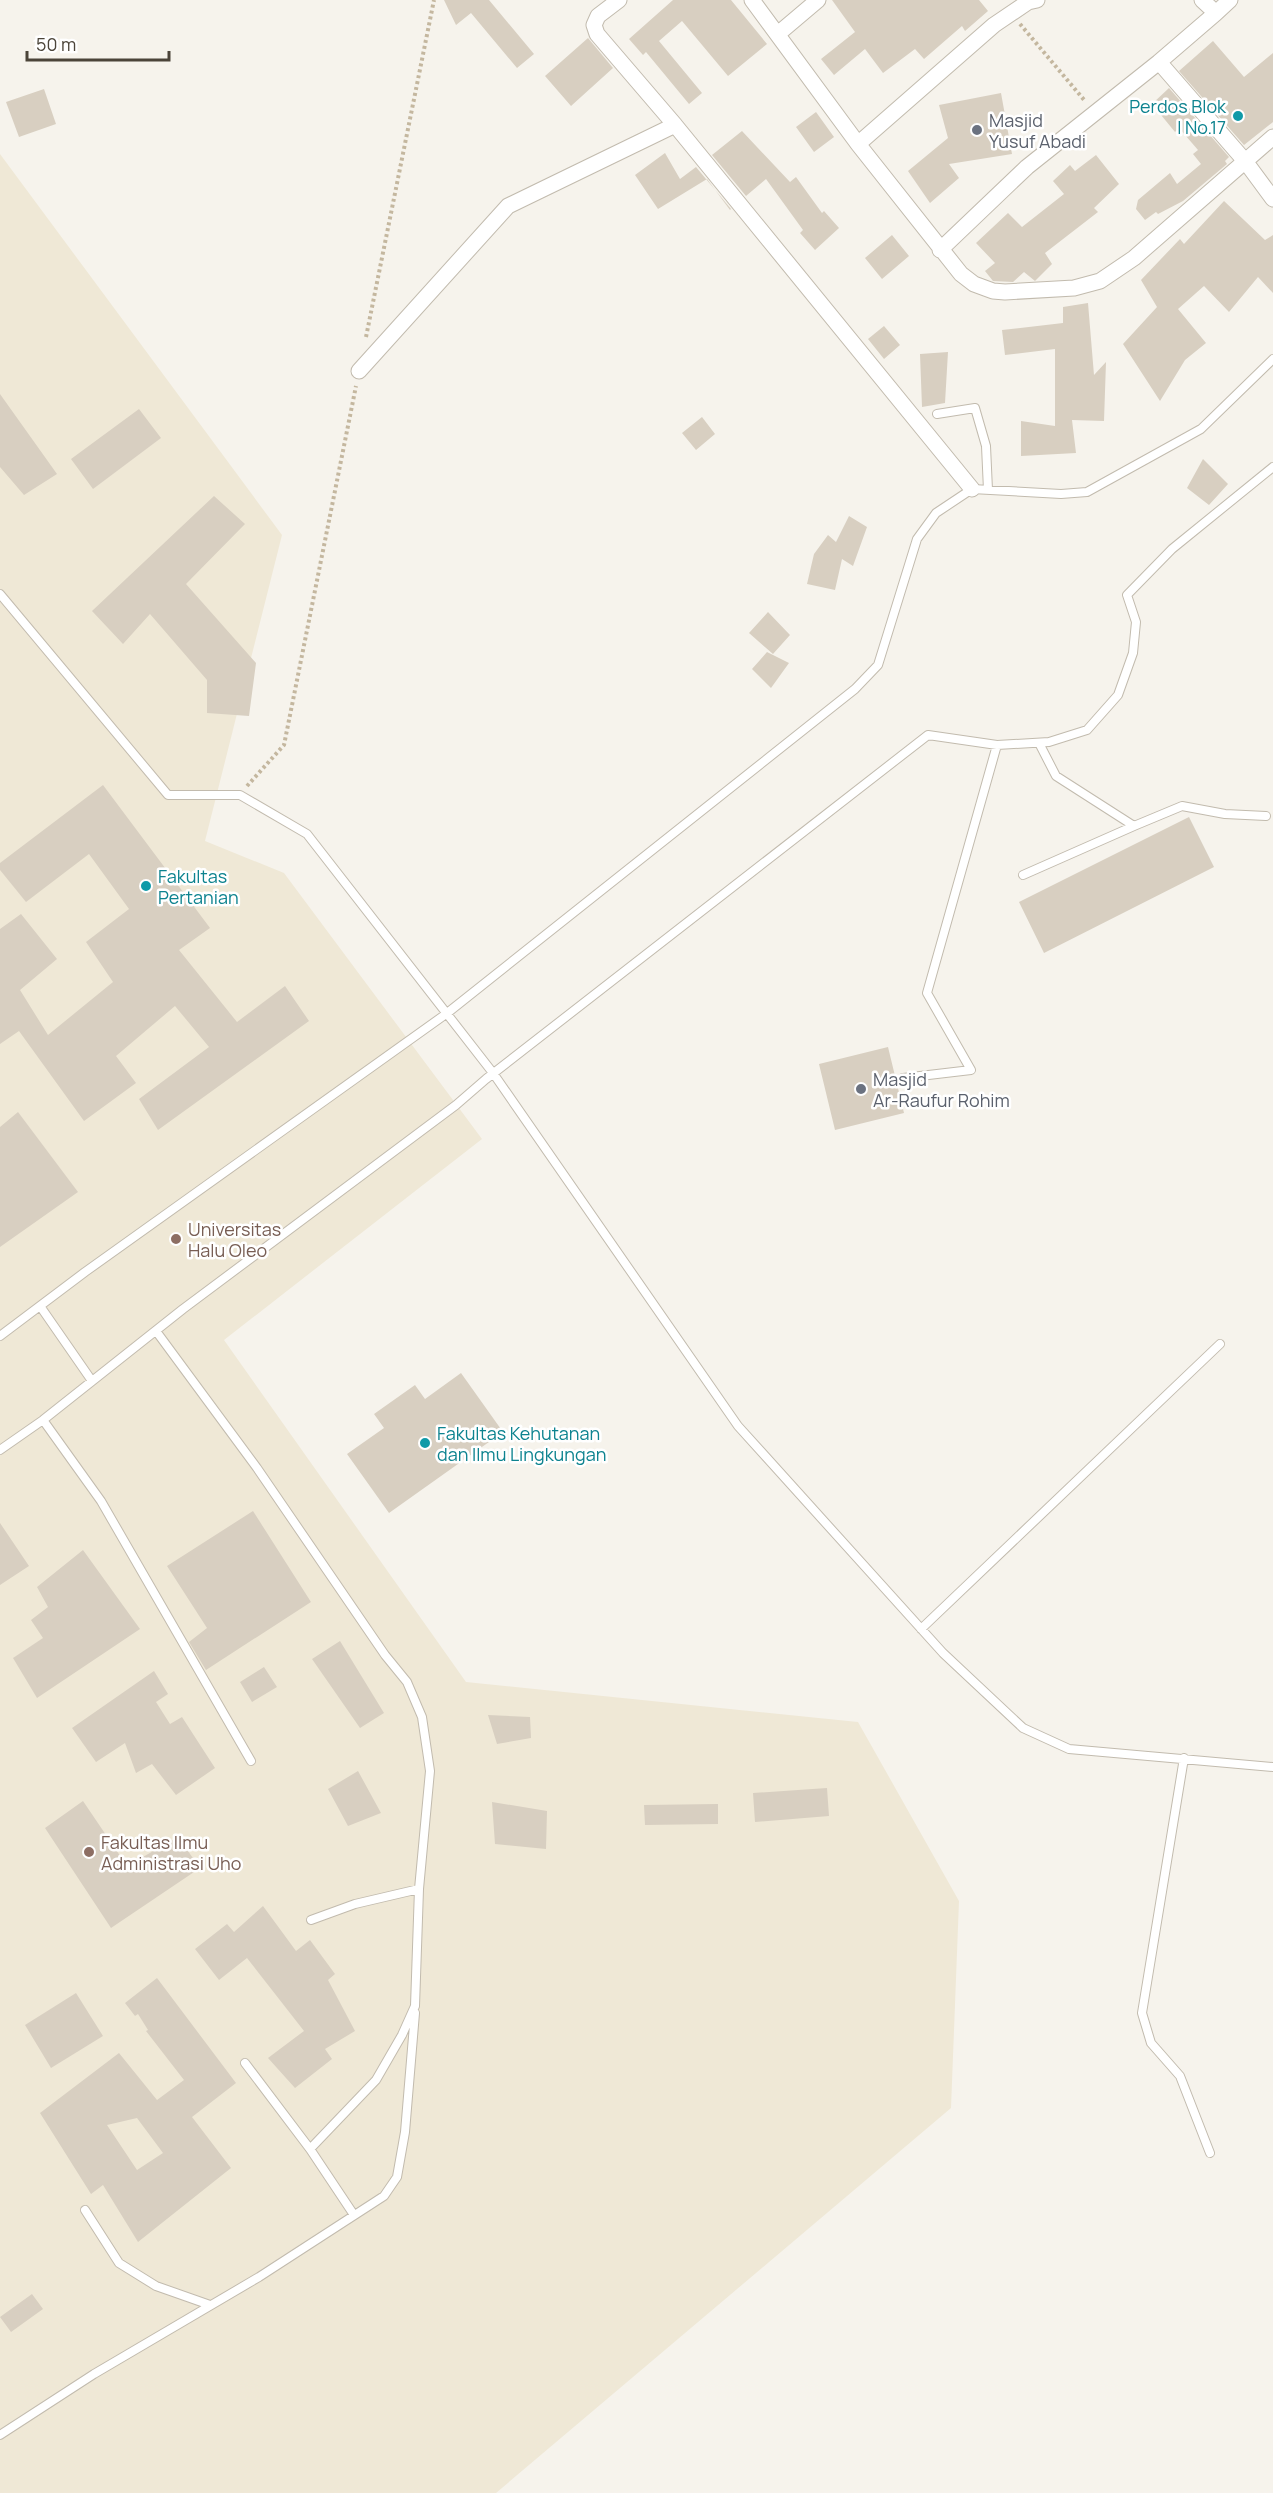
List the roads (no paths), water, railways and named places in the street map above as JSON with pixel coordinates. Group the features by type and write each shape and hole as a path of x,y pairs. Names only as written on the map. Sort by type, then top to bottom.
{"street":[{"path":"619,0 598,16 594,25 597,33 980,490"},
{"path":"752,0 779,33 858,144 940,250 961,274 974,284 993,291 1074,288 1100,281 1134,258 1273,137"},
{"path":"779,33 818,0"},
{"path":"858,144 994,25 1028,2 1037,0"},
{"path":"1202,0 1216,13"},
{"path":"940,250 1027,167 1159,62 1230,0"},
{"path":"1159,62 1245,161 1273,199"},
{"path":"359,371 508,206 675,125"}],"lane":[{"path":"0,1336 446,1014 855,689 878,665 917,539 936,513 980,490 1061,494 1087,492 1201,429 1273,359"},
{"path":"938,414 975,408 986,446 980,490"},
{"path":"0,1450 456,1105 493,1073 928,735 997,745 1049,742 1087,730 1118,695 1133,653 1136,622 1127,595 1172,549 1273,467"},
{"path":"0,594 168,795 240,795 307,834 493,1073 738,1426 921,1629 1023,1728 1069,1749 1273,1767"},
{"path":"1039,743 1056,776 1134,826"},
{"path":"903,1078 971,1070 927,993 997,745"},
{"path":"1023,875 1182,806 1225,814 1266,816"},
{"path":"40,1306 92,1381"},
{"path":"0,2435 94,2374 259,2277 384,2196 397,2177 405,2132 415,2006 419,1889 430,1771 422,1717 407,1682 385,1655 258,1467 156,1331"},
{"path":"921,1629 1220,1344"},
{"path":"43,1419 101,1501 251,1761"},
{"path":"1184,1758 1142,2013 1151,2043 1179,2076 1210,2153"},
{"path":"311,1920 355,1904 419,1889"},
{"path":"310,2149 376,2080 402,2035 415,2006"},
{"path":"245,2063 310,2149 354,2215"},
{"path":"85,2210 119,2263 156,2286 210,2305"}],"place":[{"name":"Perdos Blok I No.17","path":"1238,116"},
{"name":"Masjid Yusuf Abadi","path":"977,130"},
{"name":"Fakultas Pertanian","path":"146,886"},
{"name":"Masjid Ar-Raufur Rohim","path":"861,1089"},
{"name":"Universitas Halu Oleo","path":"176,1239"},
{"name":"Fakultas Kehutanan dan Ilmu Lingkungan","path":"425,1443"},
{"name":"Fakultas Ilmu Administrasi Uho","path":"89,1852"}]}
